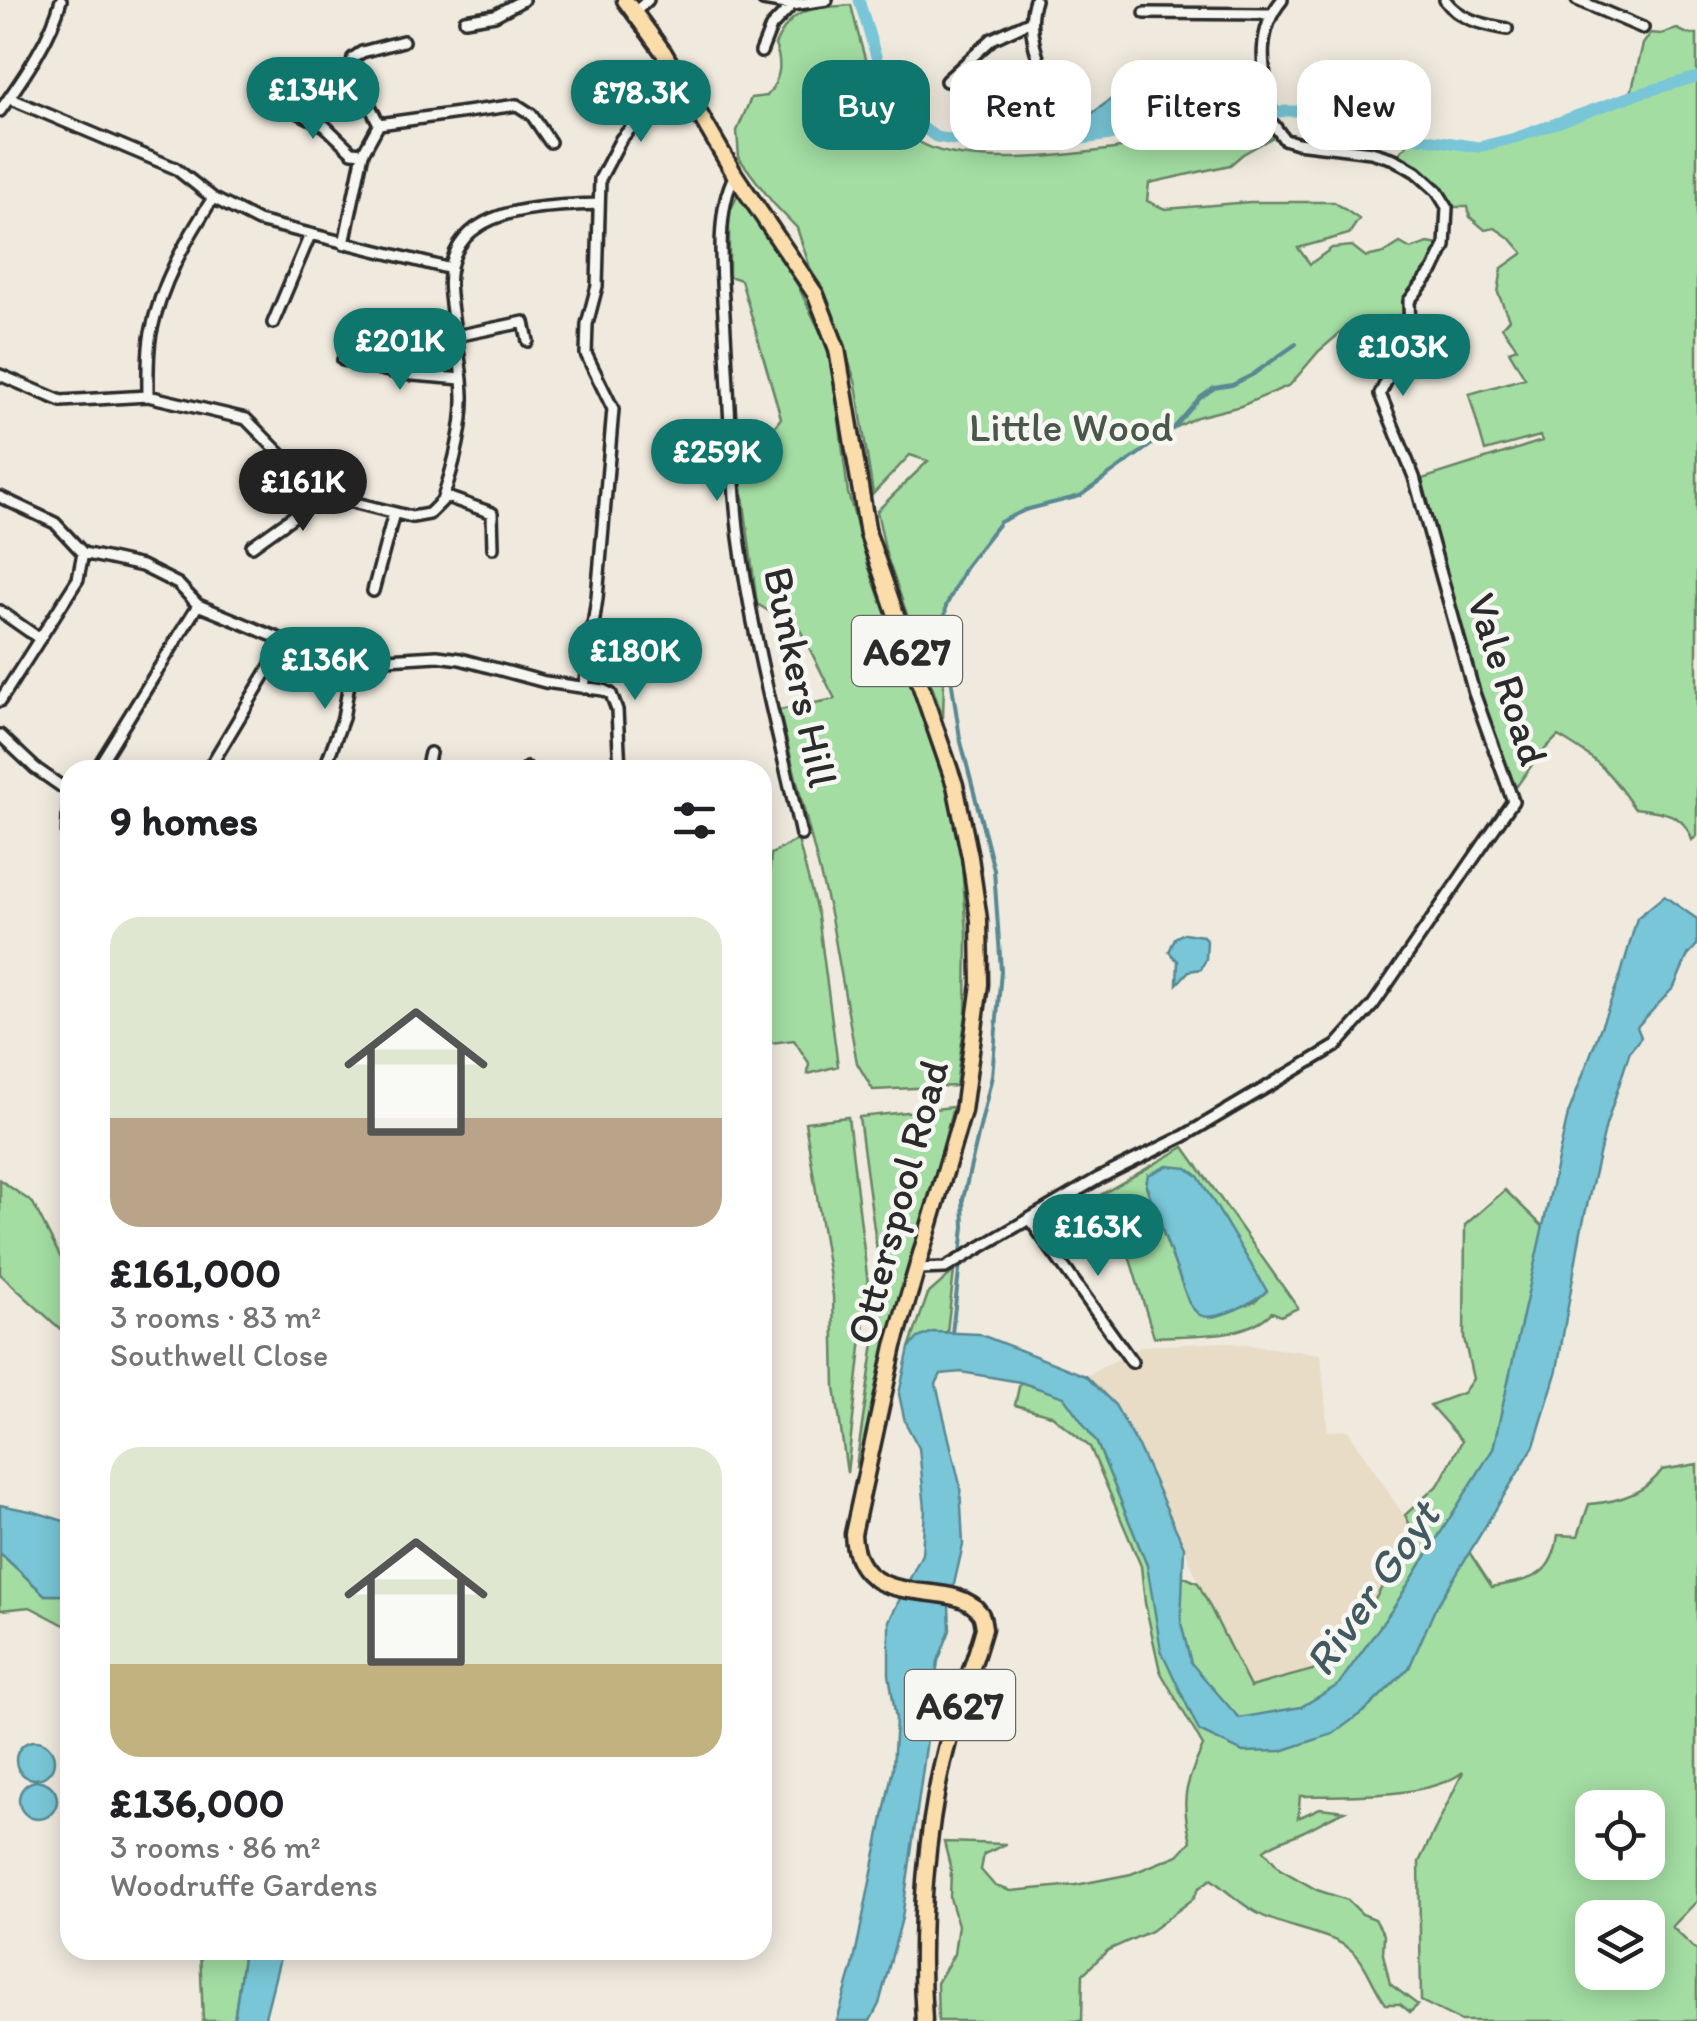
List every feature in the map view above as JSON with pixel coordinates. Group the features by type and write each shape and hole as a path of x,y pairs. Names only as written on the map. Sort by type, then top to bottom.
{"main road":[{"name":"A627","path":"636,4 735,175"},
{"name":"Otterspool Road","path":"735,175 816,296 837,348 868,534 955,785 978,920 980,984 963,1111 894,1346 854,1522 854,1553 862,1569 888,1586 953,1598 980,1612 984,1628 948,1739 932,1829 921,1975 924,2021"}],"street":[{"path":"0,111 56,17 61,0"},
{"path":"465,20 495,15 523,0"},
{"path":"763,0 792,5 827,0"},
{"path":"1035,0 1031,21 1040,60"},
{"path":"1262,60 1271,14 1282,0"},
{"path":"1444,0 1468,20 1506,28"},
{"path":"1577,0 1644,28"},
{"path":"762,52 770,26 792,5"},
{"path":"1145,13 1271,14"},
{"path":"946,81 992,40 1031,21"},
{"path":"379,124 351,69 353,58 403,41"},
{"path":"280,103 287,88"},
{"path":"584,688 597,598 613,409 586,354 597,286 600,179 621,139 637,121 683,88"},
{"path":"9,98 176,168 213,198 258,220 451,269"},
{"path":"270,98 325,126 352,152 364,153"},
{"path":"379,124 517,105 531,114 550,142"},
{"path":"344,244 364,153 379,124"},
{"name":"Vale Road","path":"918,1269 945,1268 1099,1178 1232,1109 1336,1046 1373,1005 1514,801 1474,693 1414,476 1380,394 1410,334 1410,302 1444,246 1447,206 1416,172 1394,159 1298,143 1284,139 1277,129"},
{"name":"Bunkers Hill","path":"735,175 722,217 726,349 740,538 763,668 801,834"},
{"path":"148,396 150,336 159,307 182,247 213,198"},
{"path":"0,375 68,402 148,396 246,419 304,478 318,486 352,502 424,516 438,508 444,496 462,412 462,379 450,293 451,269 462,246 472,233 503,213 598,204"},
{"path":"273,323 310,235"},
{"path":"456,336 524,322 528,341"},
{"path":"343,360 401,374 462,379"},
{"path":"252,546 301,511 318,486"},
{"path":"444,496 492,512 492,548"},
{"path":"0,497 54,523 83,553 142,566 178,584 198,605 328,659 353,661 414,655 448,658 603,690 615,700 619,760"},
{"path":"373,592 394,512"},
{"path":"0,701 78,579 83,553"},
{"path":"102,760 198,605"},
{"path":"0,611 40,639"},
{"path":"214,760 284,643"},
{"path":"328,760 343,718 353,661"},
{"path":"0,734 35,768 60,784"},
{"path":"428,760 430,754"},
{"path":"1030,1220 1132,1362"}],"shaded area":[{"path":"1222,1342 1321,1354 1328,1431 1348,1430 1413,1530 1368,1612 1314,1670 1250,1687 1207,1606 1184,1546 1115,1405 1086,1376 1142,1346"}],"green space":[{"name":"Little Wood","path":"851,5 866,60 802,60 802,150 930,150 930,146 987,158 1111,149 1250,150 1230,165 1149,183 1147,201 1165,209 1250,202 1334,202 1359,219 1349,234 1298,248 1310,264 1332,248 1352,246 1366,257 1384,253 1400,243 1411,249 1428,243 1445,246 1410,301 1409,314 1353,322 1319,351 1290,385 1241,406 1197,417 1173,429 1080,496 1026,510 1000,522 966,566 946,606 943,718 886,554 877,511 928,461 910,455 873,494 856,384 837,325 814,280 797,228 739,158 737,131 751,98 767,96 775,84 779,59 775,45 782,32 797,16 825,7"},
{"path":"1677,29 1697,34 1697,836 1692,840 1677,818 1634,808 1602,767 1558,736 1517,786 1511,783 1471,666 1422,479 1542,441 1540,436 1485,451 1469,394 1525,378 1509,351 1517,348 1502,327 1509,319 1498,293 1502,268 1523,253 1495,228 1485,230 1470,217 1468,207 1447,207 1437,191 1394,159 1402,150 1431,150 1431,140 1478,147 1494,144 1630,97 1643,44 1651,33"},
{"path":"739,192 797,284 831,354 848,493 869,568 944,774 960,838 967,934 966,1013 956,1086 873,1090 857,1063 831,917 779,710 835,699 800,630 757,604 740,472 781,418 741,280 729,276 729,214"},
{"path":"798,840 818,916 838,1066 808,1074 809,1063 794,1040 772,1043 772,853"},
{"path":"953,1107 861,1466 856,1467 882,1288 859,1117"},
{"path":"848,1117 868,1284 847,1473 835,1387 833,1296 805,1122"},
{"path":"1184,1147 1298,1308 1281,1316 1272,1312 1232,1331 1154,1337 1119,1223 1092,1200","holes":["1148,1175 1266,1291 1255,1302 1211,1317 1189,1303 1146,1186"]},
{"path":"0,1180 33,1203 60,1256 60,1329 0,1274"},
{"path":"1505,1190 1558,1241 1549,1310 1460,1538 1492,1587 1528,1579 1545,1569 1558,1535 1578,1536 1589,1504 1630,1495 1648,1485 1662,1470 1697,1464 1697,1901 1672,1927 1697,1951 1697,2021 1461,2021 1421,2001 1419,1862 1463,1772 1448,1781 1408,1791 1300,1796 1298,1818 1320,1808 1344,1811 1264,1850 1280,1869 1317,1890 1348,1900 1362,1914 1375,1919 1384,1935 1383,1954 1390,1984 1418,2005 1410,2012 1400,2004 1386,2004 1351,1950 1261,1915 1211,1879 1193,1899 1151,1931 1108,1950 1083,1974 1082,2021 938,2021 937,1983 954,1954 958,1925 950,1898 951,1870 944,1842 1006,1844 984,1854 981,1870 995,1886 1011,1891 1076,1885 1131,1874 1178,1855 1191,1841 1186,1793 1203,1746 1160,1671 1141,1566 1090,1447 1051,1415 1015,1405 1020,1382 1064,1396 1097,1443 1147,1565 1198,1583 1250,1687 1313,1670 1368,1612 1413,1531 1405,1515 1439,1484 1462,1441 1430,1405 1463,1393 1473,1379 1464,1338 1465,1225"},
{"path":"954,1271 947,1332 926,1335 909,1348 928,1294"},
{"path":"0,1553 45,1595 60,1595 60,1623 30,1607 0,1610"},
{"path":"200,1960 243,1960 234,2021 203,2021"}],"water":[{"path":"1111,99 1111,135 1091,138 1091,114"},
{"path":"1664,896 1697,919 1697,945 1688,955 1674,987 1637,1027 1641,1037 1630,1051 1606,1125 1581,1231 1557,1370 1534,1446 1435,1609 1409,1668 1368,1708 1333,1734 1281,1751 1243,1752 1199,1731 1161,1650 1147,1565 1097,1443 1064,1397 1020,1382 961,1372 941,1374 936,1384 960,1485 963,1545 949,1606 950,1630 938,1661 902,1918 879,2004 870,2021 837,2021 853,1966 893,1768 896,1719 889,1674 889,1621 922,1554 925,1509 919,1448 905,1422 899,1394 909,1348 918,1338 933,1332 979,1334 1086,1376 1115,1405 1184,1547 1181,1623 1191,1663 1239,1718 1301,1707 1338,1685 1394,1607 1493,1449 1568,1114 1621,974 1637,918"},
{"path":"1184,933 1203,936 1207,941 1206,959 1201,969 1189,971 1177,984 1178,961 1169,952 1175,938"},
{"path":"1167,1166 1187,1168 1198,1176 1267,1291 1262,1295 1215,1316 1200,1315 1191,1306 1146,1185 1148,1175"},
{"path":"0,1505 60,1520 60,1595 45,1595 0,1553"},
{"path":"35,1741 48,1747 54,1760 48,1773 35,1779 22,1773 16,1760 22,1747"},
{"path":"38,1781 51,1787 57,1800 51,1813 38,1819 25,1813 19,1800 25,1787"},
{"path":"243,1960 279,1960 264,2021 234,2021"}],"waterway":[{"path":"859,0 882,76 904,114 936,137 980,144 1052,143 1286,111 1316,111 1366,118 1414,137 1478,147 1697,77"},
{"path":"952,1333 964,1227 963,1199 992,1076 1001,971 994,870 960,738 944,631 946,606 966,566 1000,522 1025,510 1080,496 1173,429 1214,388 1252,375 1296,344"}],"water label":[{"name":"River Goyt","path":"1371,1588"}]}
